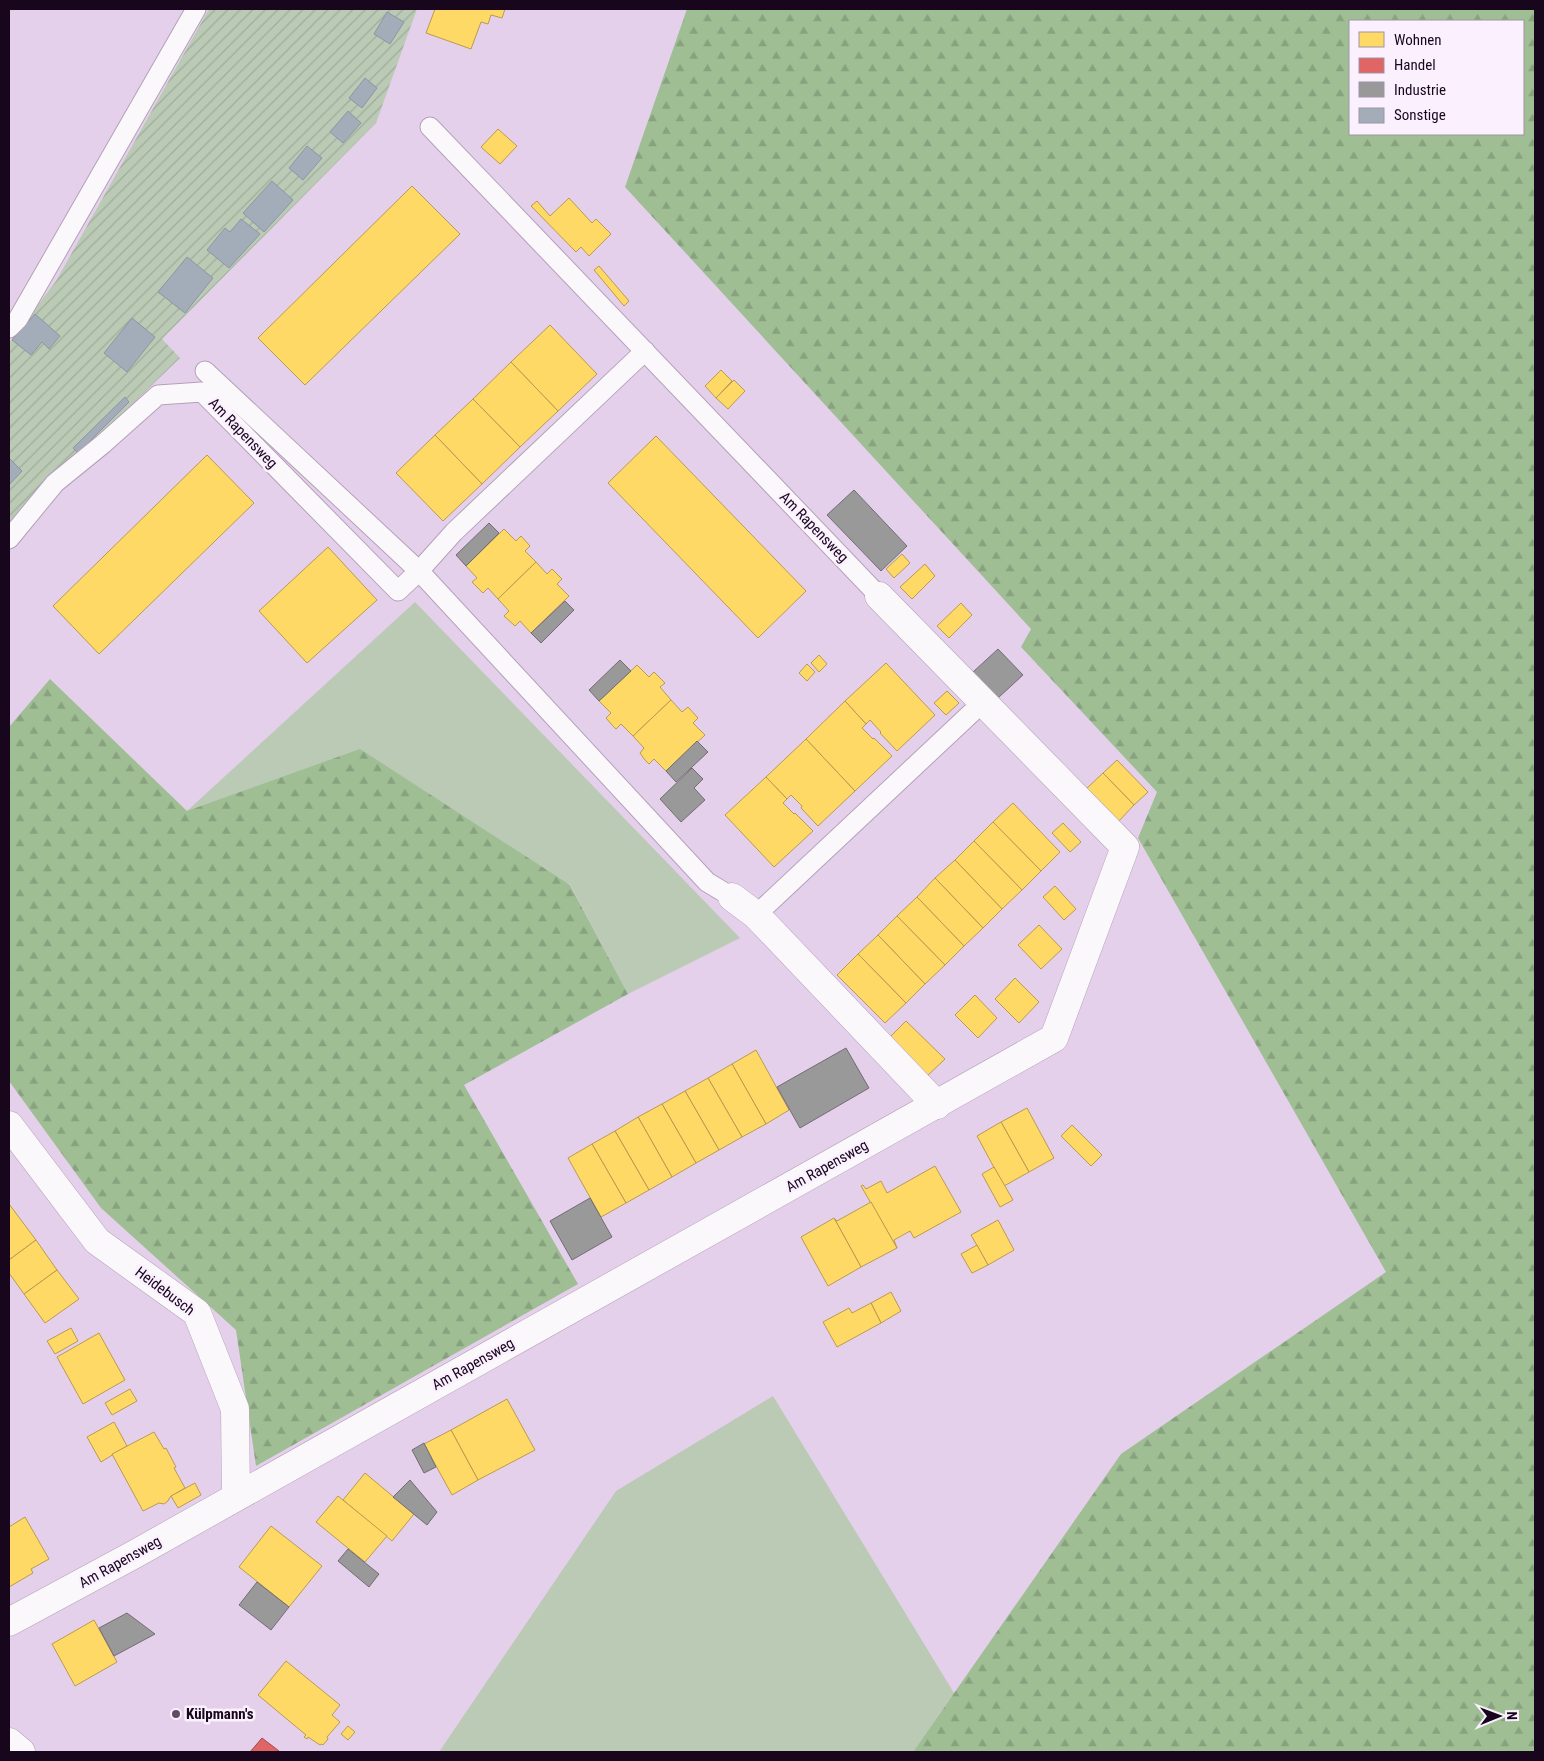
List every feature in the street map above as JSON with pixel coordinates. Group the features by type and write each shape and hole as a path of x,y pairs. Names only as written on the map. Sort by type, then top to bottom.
{"street":[{"name":"Am Rapensweg","path":"9,1622 236,1497 1054,1038 1132,850 982,703 879,596"},
{"name":"Am Rapensweg","path":"732,897 756,915 937,1105"},
{"name":"Heidebusch","path":"9,1125 97,1241 197,1313 235,1409 236,1497"},
{"path":"9,1742 21,1752"}],"lane":[{"path":"9,328 18,319 196,9"},
{"name":"Am Rapensweg","path":"430,126 879,596"},
{"name":"Am Rapensweg","path":"9,539 55,483 103,444 158,395 202,392 398,591 454,532 645,351"},
{"name":"Am Rapensweg","path":"205,371 419,571 707,882 732,897"},
{"path":"756,915 982,703"}],"green space":[{"path":"209,9 417,9 376,123 162,339 180,358 35,498 9,530 9,343 56,281"},
{"path":"687,9 1535,9 1535,1752 913,1752 1121,1454 1386,1272 1138,838 1157,792 1021,647 1031,629 625,187"},
{"path":"415,602 740,938 628,994 570,884 187,811"},
{"path":"50,679 187,811 360,749 570,885 628,994 464,1085 578,1284 256,1466 236,1330 101,1208 9,1081 9,727"},
{"path":"773,1396 954,1693 913,1752 439,1752 616,1491"}],"building: Wohnen":[{"path":"435,9 505,9 502,18 491,15 488,24 481,22 471,49 426,33"},
{"path":"498,129 517,146 500,164 481,147"},
{"path":"412,186 460,234 305,385 258,338"},
{"path":"569,198 592,223 596,219 611,234 589,256 581,247 576,252 531,206 537,201 550,216"},
{"path":"599,266 629,301 624,306 594,270"},
{"path":"550,325 597,374 558,411 511,362"},
{"path":"511,362 558,411 520,447 473,399"},
{"path":"721,370 732,381 716,398 705,386"},
{"path":"734,380 745,391 728,409 716,398"},
{"path":"473,399 520,447 482,484 435,435"},
{"path":"435,435 482,484 443,521 396,473"},
{"path":"656,436 806,591 758,638 608,483"},
{"path":"207,455 254,503 99,654 53,606"},
{"path":"504,529 516,541 521,536 530,546 525,551 536,562 498,599 488,588 483,593 472,582 477,578 466,566"},
{"path":"328,547 377,600 307,663 259,611"},
{"path":"902,554 910,563 894,578 886,569"},
{"path":"536,562 547,574 552,569 562,579 557,584 569,596 531,633 520,621 515,626 504,616 509,611 498,599"},
{"path":"925,564 935,576 912,599 900,587"},
{"path":"961,603 972,615 949,638 937,626"},
{"path":"819,655 827,664 819,672 811,663"},
{"path":"886,663 935,715 897,751 870,720 866,724 845,701"},
{"path":"807,664 815,672 807,681 799,673"},
{"path":"637,665 649,677 654,672 665,683 660,687 671,700 633,736 621,724 616,729 612,725 606,718 611,713 599,701"},
{"path":"947,691 959,703 946,715 934,703"},
{"path":"671,700 682,712 688,707 698,718 693,723 705,735 666,771 654,759 649,764 645,760 640,753 644,748 633,736"},
{"path":"845,701 866,724 862,728 892,756 855,791 806,739"},
{"path":"806,739 855,791 818,826 791,795 787,799 766,777"},
{"path":"1117,760 1148,792 1134,805 1103,773"},
{"path":"1103,773 1134,805 1117,823 1085,790"},
{"path":"766,777 787,799 783,803 813,831 774,867 725,815"},
{"path":"1013,803 1060,852 1041,871 993,822"},
{"path":"993,822 1041,871 1022,890 974,841"},
{"path":"1063,823 1081,842 1070,852 1052,833"},
{"path":"974,841 1022,890 1002,909 955,860"},
{"path":"955,860 1002,909 983,928 935,878"},
{"path":"935,878 983,928 964,946 917,897"},
{"path":"1055,886 1076,909 1064,920 1043,897"},
{"path":"917,897 964,946 945,965 897,916"},
{"path":"897,916 945,965 925,984 878,935"},
{"path":"1039,925 1062,949 1041,969 1018,945"},
{"path":"878,935 925,984 906,1003 858,954"},
{"path":"858,954 906,1003 885,1023 837,975"},
{"path":"1015,978 1039,1002 1019,1023 995,999"},
{"path":"975,995 997,1018 978,1038 955,1015"},
{"path":"906,1021 945,1059 924,1079 886,1041"},
{"path":"756,1050 789,1110 766,1124 732,1064"},
{"path":"732,1064 766,1124 742,1137 708,1078"},
{"path":"708,1078 742,1137 719,1150 685,1091"},
{"path":"685,1091 719,1150 696,1163 662,1104"},
{"path":"662,1104 696,1163 672,1177 638,1117"},
{"path":"1027,1108 1054,1158 1029,1172 1001,1122"},
{"path":"638,1117 672,1177 649,1190 615,1131"},
{"path":"1001,1122 1029,1172 1004,1186 977,1136"},
{"path":"1072,1125 1102,1155 1091,1166 1061,1136"},
{"path":"615,1131 649,1190 626,1203 592,1144"},
{"path":"592,1144 626,1203 601,1217 568,1158"},
{"path":"935,1166 961,1212 914,1238 910,1231 894,1240 897,1248 861,1186 863,1185 866,1189 881,1181 887,1193"},
{"path":"994,1167 1013,1200 1000,1207 982,1174"},
{"path":"871,1202 897,1248 861,1267 834,1218 837,1221"},
{"path":"9,1204 36,1240 9,1260"},
{"path":"834,1218 861,1267 828,1286 801,1237"},
{"path":"998,1220 1014,1250 988,1265 971,1235"},
{"path":"36,1240 57,1270 24,1294 9,1273 9,1260"},
{"path":"977,1245 988,1265 972,1273 961,1254"},
{"path":"57,1270 79,1299 45,1323 24,1294"},
{"path":"891,1292 901,1311 881,1323 871,1303"},
{"path":"871,1303 881,1323 837,1347 823,1322 849,1308 852,1313"},
{"path":"71,1328 78,1341 55,1354 47,1341"},
{"path":"99,1333 125,1380 83,1404 57,1357"},
{"path":"130,1389 137,1401 112,1415 105,1403"},
{"path":"507,1399 535,1450 478,1480 451,1430"},
{"path":"114,1422 127,1446 101,1462 87,1437"},
{"path":"451,1430 478,1480 452,1495 424,1444"},
{"path":"154,1432 164,1449 166,1448 185,1488 170,1497 164,1504 159,1503 143,1511 112,1454"},
{"path":"365,1473 414,1514 392,1541 343,1500"},
{"path":"195,1483 201,1495 178,1508 171,1496"},
{"path":"338,1496 387,1536 365,1562 316,1522"},
{"path":"25,1517 49,1559 31,1569 33,1573 9,1587 9,1527"},
{"path":"271,1526 322,1566 289,1607 239,1567"},
{"path":"94,1620 117,1662 75,1686 52,1644"},
{"path":"286,1661 340,1705 332,1715 340,1722 327,1737 328,1739 323,1745 308,1737 307,1739 304,1737 306,1735 258,1695"},
{"path":"348,1726 355,1732 348,1740 341,1734"}],"building: Handel":[{"path":"262,1738 279,1751 250,1752"}],"building: Industrie":[{"path":"854,490 907,546 881,571 827,515"},
{"path":"489,523 499,533 466,566 456,555"},
{"path":"565,601 574,610 541,643 531,633"},
{"path":"998,649 1023,675 998,698 973,672"},
{"path":"620,660 631,671 599,701 589,690"},
{"path":"697,741 708,752 676,782 666,771"},
{"path":"692,768 703,779 694,788 705,800 681,822 660,799"},
{"path":"846,1048 869,1088 800,1128 777,1087"},
{"path":"590,1198 612,1237 572,1260 550,1221"},
{"path":"424,1443 436,1467 424,1473 412,1450"},
{"path":"410,1480 437,1512 427,1525 393,1497"},
{"path":"348,1549 379,1574 369,1587 338,1561"},
{"path":"257,1582 289,1607 271,1630 239,1605"},
{"path":"127,1613 155,1634 114,1656 99,1628"}],"building: Sonstige":[{"path":"387,12 404,22 390,44 374,34"},
{"path":"365,78 377,88 362,108 349,98"},
{"path":"348,111 361,123 343,143 330,132"},
{"path":"307,146 322,158 303,180 289,168"},
{"path":"272,181 293,200 264,232 243,213"},
{"path":"241,219 260,234 229,268 207,250 225,228 230,232"},
{"path":"187,257 213,278 185,313 158,292"},
{"path":"35,314 60,336 49,349 42,342 31,355 12,340"},
{"path":"132,318 155,337 127,372 104,353"},
{"path":"125,397 129,402 78,453 73,448"},
{"path":"9,458 22,471 9,485"}],"place":[{"name":"Külpmann's","path":"176,1714"}]}
